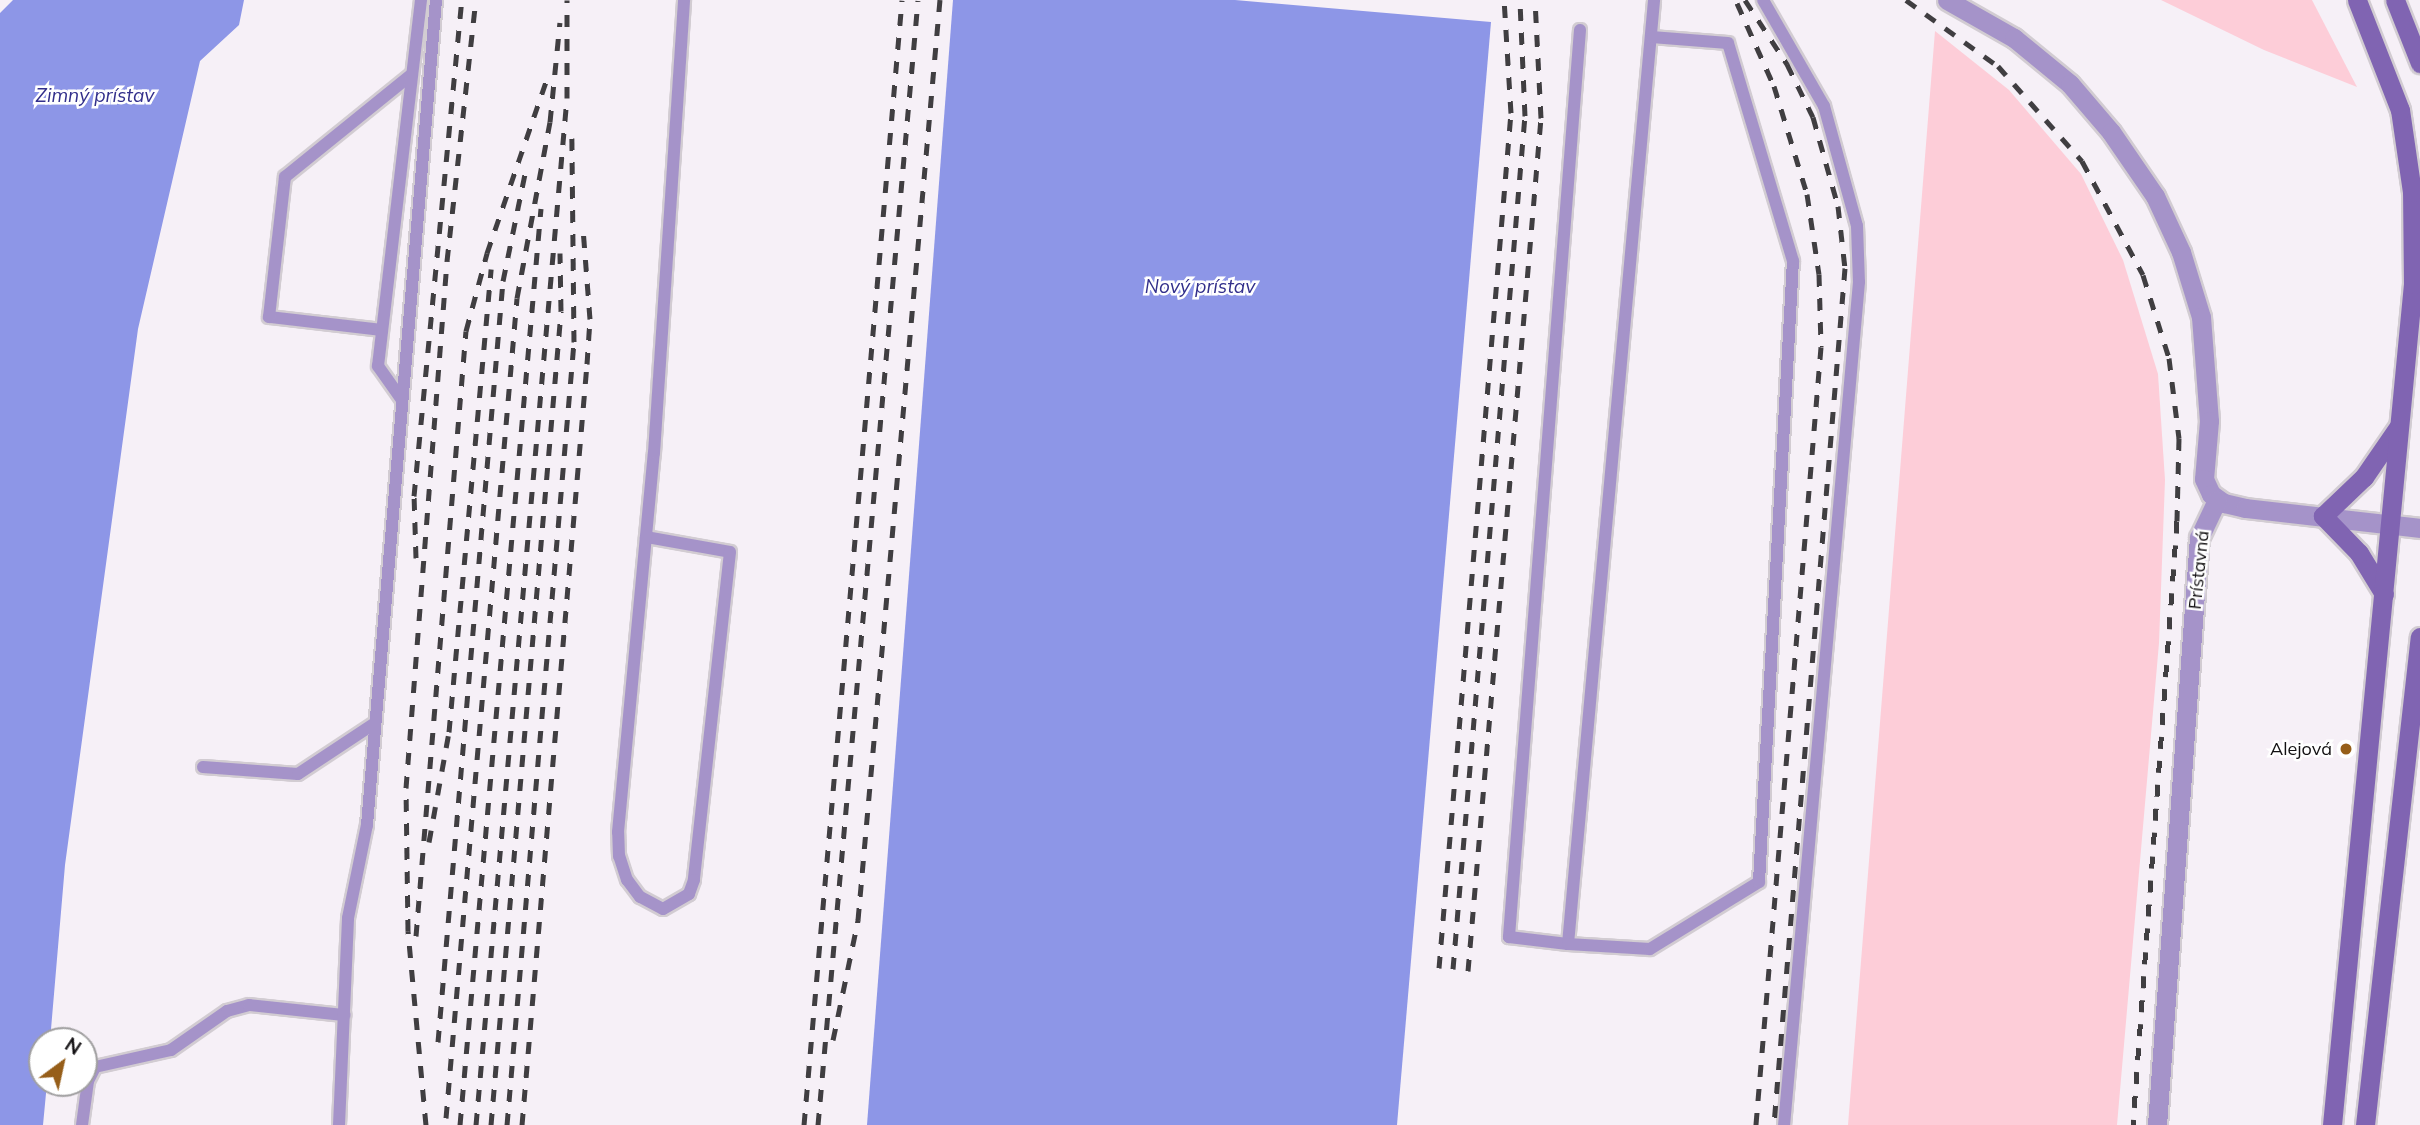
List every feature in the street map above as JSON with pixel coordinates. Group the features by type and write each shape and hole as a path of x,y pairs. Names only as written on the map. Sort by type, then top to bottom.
{"main road":[{"path":"2332,1125 2392,524 2413,284 2412,192 2400,110 2357,0"},
{"path":"2395,0 2420,63"},
{"path":"2384,594 2359,553 2323,516 2364,477 2399,426"},
{"path":"2365,1125 2420,637"}],"street":[{"path":"1947,0 2014,38 2070,84 2125,150 2155,196 2181,252 2202,317 2209,421 2204,479 2217,500 2420,528"},
{"name":"Prístavná","path":"2157,1125 2199,538 2217,500"}],"lane":[{"path":"402,400 378,366 421,0"},
{"path":"339,1125 348,918 367,825 436,0"},
{"path":"646,537 730,552 694,880 689,894 663,909 640,897 627,880 619,856 646,537 684,0"},
{"path":"1568,944 1654,0"},
{"path":"1763,0 1824,106 1857,226 1859,282 1784,1125"},
{"path":"1580,30 1509,937 1650,949 1759,882 1793,261 1728,43 1651,37"},
{"path":"382,330 270,317 285,177 411,75"},
{"path":"203,767 298,774 375,723"},
{"path":"82,1125 88,1081 95,1067 172,1049 227,1011 249,1005 344,1015"}],"shaded area":[{"path":"2161,0 2312,0 2357,87 2264,50"},
{"path":"1935,31 2009,90 2081,174 2123,260 2158,374 2165,480 2159,643 2117,1125 1848,1125"}],"water":[{"name":"Zimný prístav","path":"13,0 244,0 239,25 200,61 138,329 65,865 51,1027 28,1027 28,1097 46,1097 43,1125 0,1125 0,13"},
{"name":"Nový prístav","path":"953,0 1235,0 1491,22 1397,1125 867,1125"}],"railway":[{"path":"416,558 414,496 462,0"},
{"path":"426,1125 408,931 406,788 447,261 476,0"},
{"path":"476,1125 567,98 567,0"},
{"path":"804,1125 902,0"},
{"path":"818,1125 918,0"},
{"path":"833,1040 858,920 940,0"},
{"path":"1439,968 1511,113 1504,0"},
{"path":"1453,969 1525,116 1520,0"},
{"path":"1468,971 1541,118 1535,0"},
{"path":"1745,0 1787,64 1813,117 1838,206 1845,268 1774,1125"},
{"path":"1906,0 1998,66 2082,161 2143,275 2169,358 2179,438 2177,521 2133,1125"},
{"path":"1737,3 1774,86 1807,194 1819,274 1821,347 1756,1125"},
{"path":"446,1118 517,298 550,122 560,22"},
{"path":"416,936 466,331 487,253 547,79"},
{"path":"507,1125 574,342 572,138"},
{"path":"438,1042 503,281 525,174"},
{"path":"460,1125 541,209"},
{"path":"522,1125 587,364 590,319 583,227"},
{"path":"491,1125 561,311 560,253"},
{"path":"429,842 449,732 491,269"}],"place":[{"name":"Alejová","path":"2346,749"}]}
